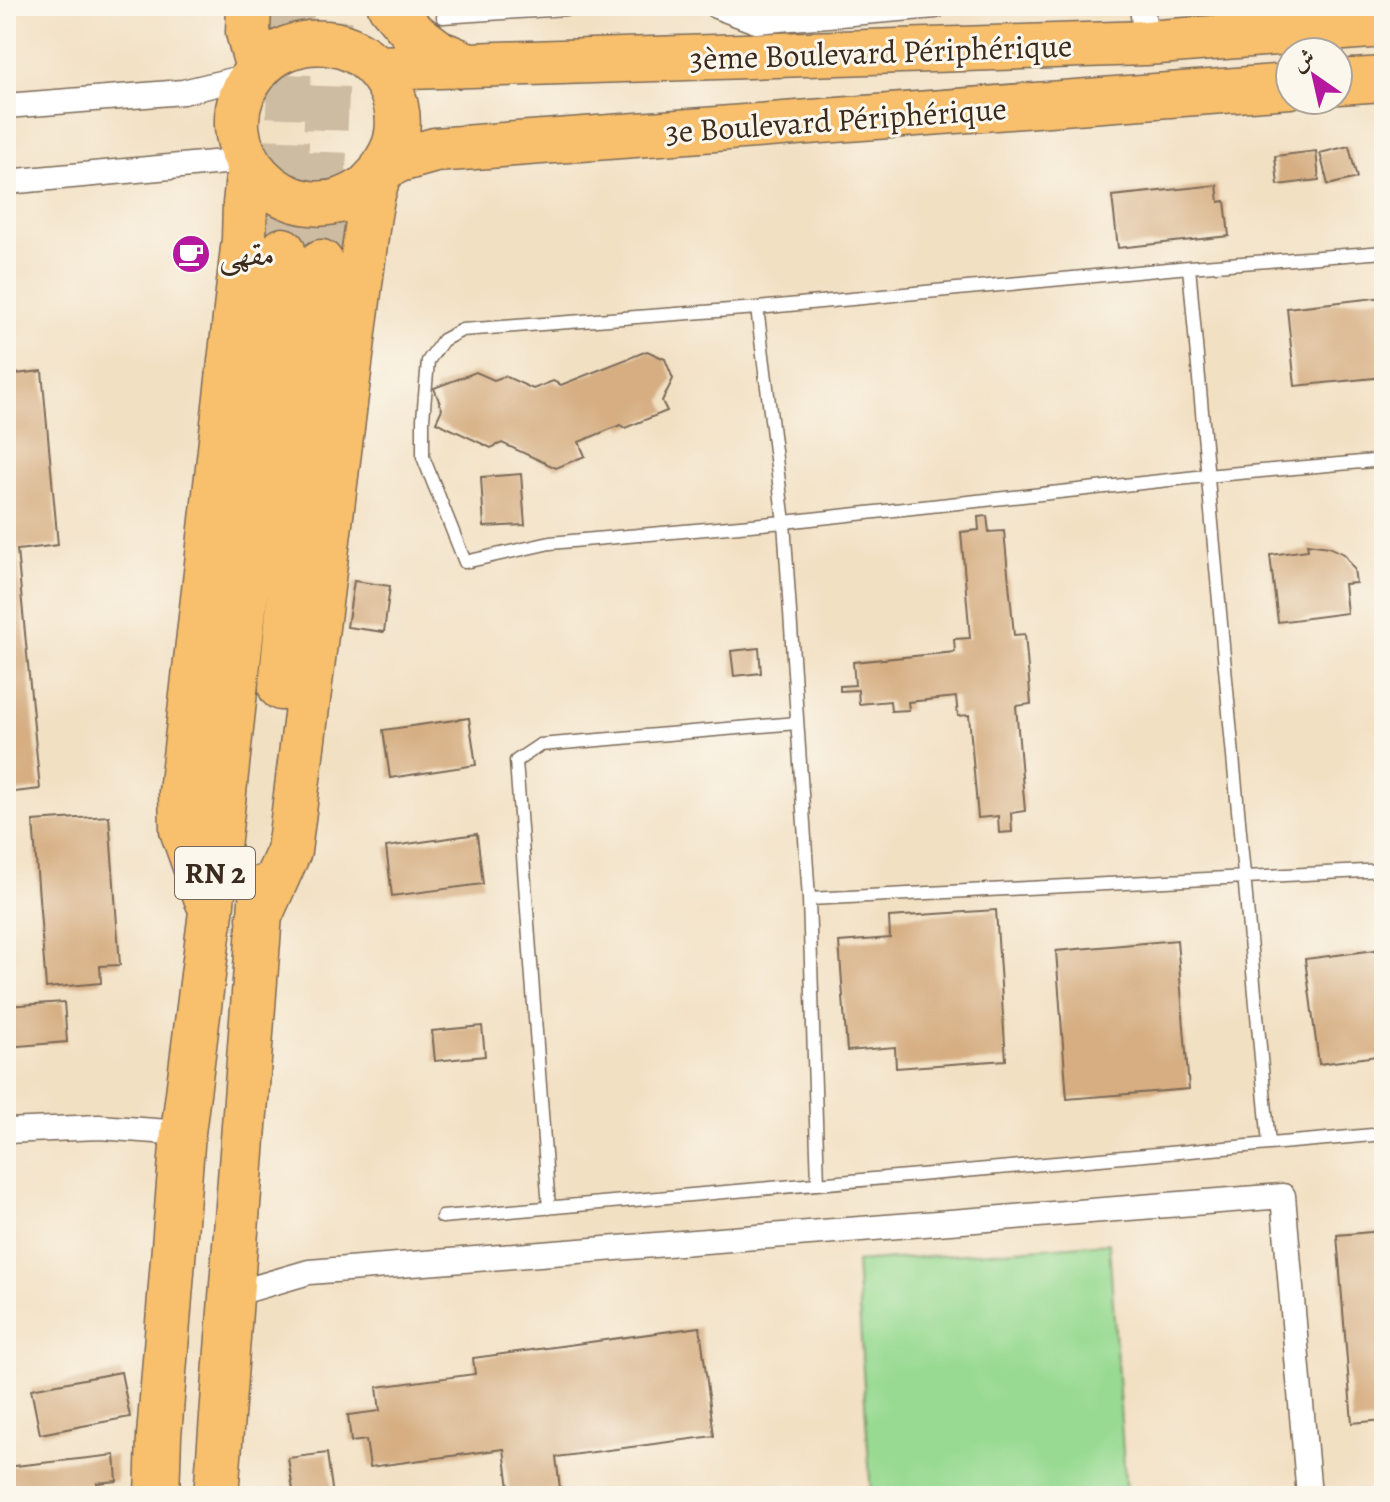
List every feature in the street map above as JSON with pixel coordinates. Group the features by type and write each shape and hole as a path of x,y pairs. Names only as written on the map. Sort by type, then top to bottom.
{"highway":[{"path":"249,6 248,32 255,72"},
{"path":"373,6 374,65"},
{"path":"390,6 412,32 440,53 472,66"},
{"name":"3ème Boulevard Périphérique","path":"374,65 472,66 1144,24 1384,25"},
{"path":"211,912 182,830 181,792 244,239 247,163 238,135 241,97 255,72 283,50 313,42 343,46 357,52 374,65 393,94 398,123 392,153 382,171 365,188 348,197 311,203 293,199 276,192 247,163"},
{"path":"1354,81 1384,79"},
{"name":"3e Boulevard Périphérique","path":"382,171 399,160 435,150 1274,87"},
{"path":"365,244 372,221 398,181 435,150"},
{"path":"259,918 289,851 365,244 382,171"},
{"name":"RN 2","path":"157,1496 183,1133 302,256 259,918 216,1496"}],"street":[{"path":"716,6 756,21 935,6"},
{"path":"6,106 183,92 255,72"},
{"path":"6,182 247,163"},
{"path":"6,1131 99,1127 183,1133"},
{"path":"230,1295 309,1272 1283,1196 1309,1496"}],"lane":[{"path":"443,17 612,6"},
{"path":"1384,252 1189,267 757,308 462,330 443,340 428,361 423,419 423,457 465,562 550,543 1384,460"},
{"path":"1189,267 1269,1144"},
{"path":"757,308 784,522 809,899 818,1184"},
{"path":"549,1208 516,761 540,745 797,723"},
{"path":"809,899 1384,870"},
{"path":"442,1217 1384,1134"}],"green space":[{"path":"1109,1243 1126,1496 871,1496 856,1262"}],"building":[{"path":"1349,146 1357,178 1328,185 1320,153"},
{"path":"1316,151 1319,180 1278,185 1275,156"},
{"path":"1217,185 1219,202 1225,201 1229,236 1118,248 1112,196"},
{"path":"1384,297 1384,377 1295,386 1287,308"},
{"path":"647,351 665,359 673,379 662,401 667,411 625,428 620,425 579,442 585,456 556,468 502,443 491,448 436,422 442,409 434,388 476,372 494,380 505,376 533,389 553,381 561,385"},
{"path":"42,371 58,545 17,550 40,789 6,793 6,375"},
{"path":"521,474 525,525 484,527 481,477"},
{"path":"987,516 989,532 1004,531 1014,635 1025,634 1031,704 1016,706 1025,811 1011,813 1012,832 999,833 998,816 978,818 969,715 958,716 956,697 908,702 909,710 891,711 890,701 859,704 858,690 840,691 840,686 855,685 853,662 955,652 954,639 970,638 961,532 979,530 978,517"},
{"path":"1307,544 1329,547 1344,554 1354,569 1356,583 1344,584 1347,613 1278,622 1270,555 1308,550"},
{"path":"354,581 390,586 384,632 347,627"},
{"path":"759,648 761,673 734,676 731,651"},
{"path":"469,718 476,765 390,778 383,730"},
{"path":"109,816 120,965 100,966 101,983 46,988 33,821"},
{"path":"477,834 483,884 392,896 386,847"},
{"path":"996,910 1006,1060 896,1068 895,1047 847,1051 839,942 890,938 889,917"},
{"path":"1177,940 1189,1089 1067,1099 1056,951"},
{"path":"1384,949 1384,1055 1319,1064 1305,959"},
{"path":"64,1002 67,1042 6,1047 6,1006"},
{"path":"482,1026 485,1056 435,1061 432,1031"},
{"path":"1383,1231 1384,1420 1352,1423 1337,1235"},
{"path":"700,1327 714,1436 556,1457 561,1496 510,1496 504,1449 370,1467 366,1440 351,1442 348,1415 380,1411 377,1387 475,1374 473,1358"},
{"path":"121,1372 130,1417 40,1434 31,1389"},
{"path":"327,1453 333,1496 294,1496 288,1458"},
{"path":"115,1455 117,1481 97,1483 99,1496 6,1496 6,1467"}],"tunnel":[{"path":"283,250 292,6"},
{"path":"321,262 330,6"}],"place":[{"name":"مقهى","path":"191,254"}]}
